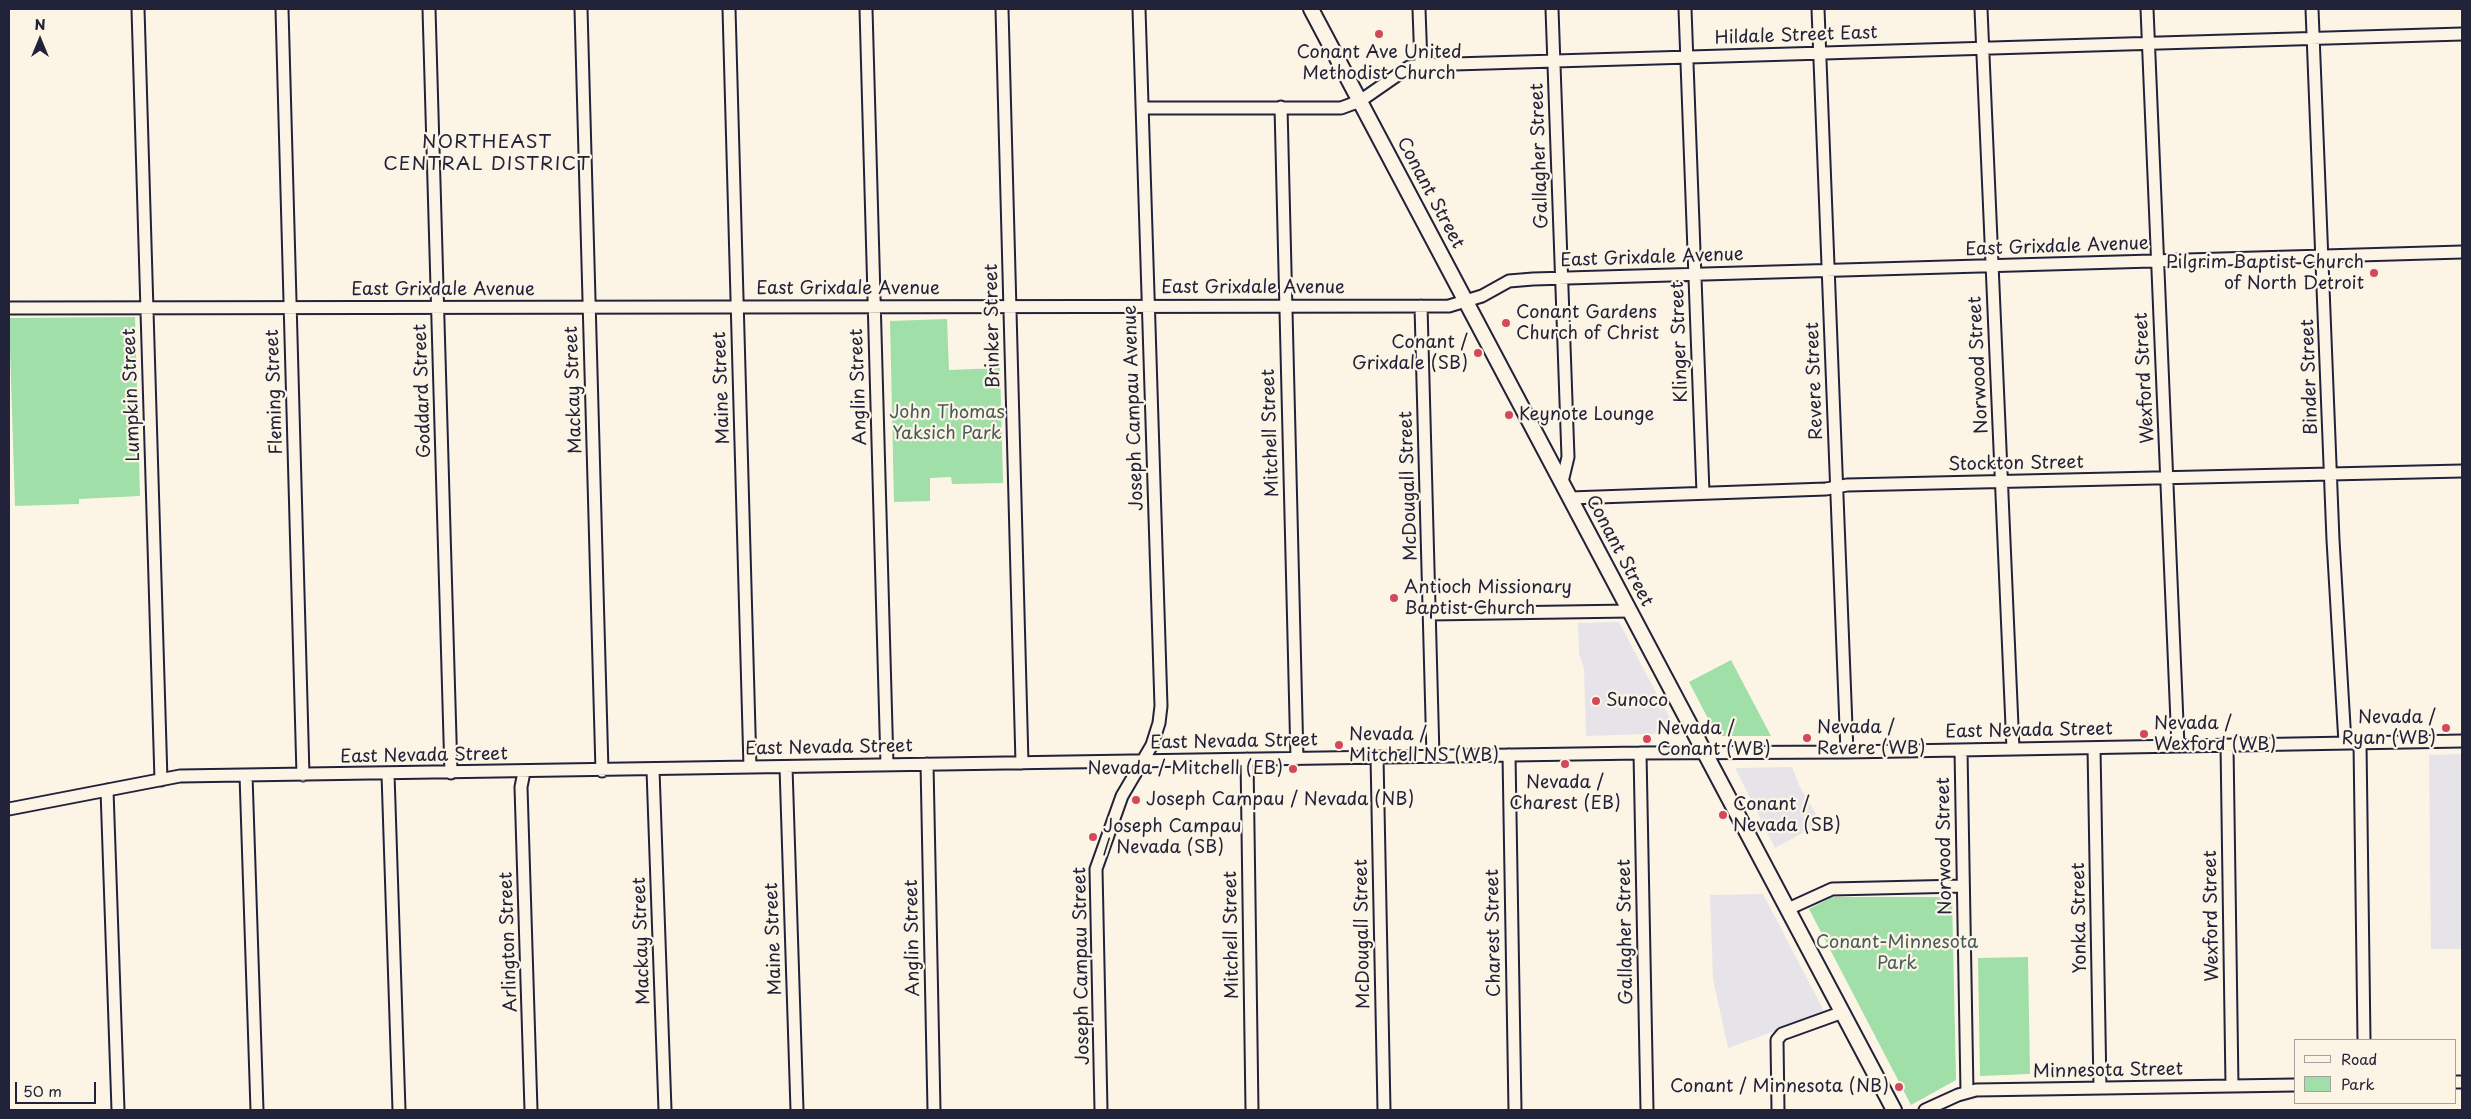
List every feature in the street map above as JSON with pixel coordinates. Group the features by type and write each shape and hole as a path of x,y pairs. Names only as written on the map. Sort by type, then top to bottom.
{"main road":[{"name":"Conant Street","path":"1311,9 1894,1110"}],"street":[{"name":"Lumpkin Street","path":"138,9 160,780"},
{"name":"Fleming Street","path":"282,9 303,775"},
{"name":"Goddard Street","path":"430,9 451,773"},
{"name":"Mackay Street","path":"581,9 602,771"},
{"name":"Maine Street","path":"729,9 750,767"},
{"name":"Anglin Street","path":"866,9 887,765"},
{"name":"Brinker Street","path":"1002,9 1022,763"},
{"name":"Joseph Campau Avenue","path":"1122,796 1144,761 1159,723 1161,706 1140,9"},
{"path":"1419,9 1421,65"},
{"name":"Gallagher Street","path":"1552,9 1568,457 1562,482"},
{"name":"Klinger Street","path":"1686,9 1686,57 1703,493"},
{"name":"Revere Street","path":"1818,9 1847,752"},
{"name":"Norwood Street","path":"1980,9 2013,749"},
{"name":"Wexford Street","path":"2147,9 2178,746"},
{"name":"Binder Street","path":"2312,9 2345,743"},
{"name":"Hildale Street East","path":"1142,108 1342,108 1360,101 1409,68 1421,65 2462,34"},
{"name":"Mitchell Street","path":"1280,107 1297,759"},
{"name":"East Grixdale Avenue","path":"9,308 1449,306 1482,296 1509,281 1562,278 2462,252"},
{"name":"McDougall Street","path":"1421,306 1434,756"},
{"name":"Stockton Street","path":"1570,498 1837,488 1847,485 2462,471"},
{"path":"1430,614 1630,611"},
{"name":"East Nevada Street","path":"9,809 180,776 602,771 1705,752 1847,752 2462,741"},
{"path":"2360,743 2364,1039"},
{"name":"Wexford Street","path":"2227,745 2232,1086"},
{"name":"Yonka Street","path":"2094,748 2100,1088"},
{"name":"Norwood Street","path":"1961,750 1967,1092"},
{"name":"Gallagher Street","path":"1640,753 1647,1110"},
{"name":"Charest Street","path":"1509,755 1515,1110"},
{"name":"McDougall Street","path":"1378,757 1384,1110"},
{"name":"Mitchell Street","path":"1247,759 1252,1110"},
{"name":"Anglin Street","path":"927,764 934,1110"},
{"name":"Maine Street","path":"786,767 797,1110"},
{"name":"Mackay Street","path":"653,770 665,1110"},
{"name":"Arlington Street","path":"524,772 521,787 532,1110"},
{"path":"388,774 398,1110"},
{"path":"246,775 257,1110"},
{"path":"108,790 118,1110"},
{"name":"Joseph Campau Street","path":"1101,1110 1096,868 1122,796"},
{"path":"1788,909 1832,889 1964,886"},
{"path":"1778,1110 1776,1040 1779,1036 1842,1012"},
{"name":"Minnesota Street","path":"1925,1110 1967,1092 2294,1085"}],"shaded area":[{"path":"1619,622 1678,733 1586,736 1584,668 1579,654 1578,623"},
{"path":"2462,754 2462,949 2431,949 2429,755"},
{"path":"1792,767 1799,785 1821,823 1775,848 1735,768"},
{"path":"1763,894 1825,1013 1728,1048 1713,979 1710,895"}],"green space":[{"path":"135,317 140,496 79,499 79,504 15,506 9,318"},
{"name":"John Thomas Yaksich Park","path":"947,319 949,370 1000,368 1003,483 952,484 951,477 930,478 930,501 894,502 890,321"},
{"path":"1731,660 1771,736 1717,736 1689,682"},
{"name":"Conant-Minnesota Park","path":"1832,897 1952,897 1956,1080 1911,1105 1809,909"},
{"name":"Conant-Minnesota Park","path":"2028,957 2030,1074 1980,1076 1978,958"}],"place":[{"name":"Conant Ave United Methodist Church","path":"1379,34"},
{"name":"Pilgrim Baptist Church of North Detroit","path":"2374,273"},
{"name":"Conant Gardens Church of Christ","path":"1506,323"},
{"name":"Conant / Grixdale (SB)","path":"1478,353"},
{"name":"Keynote Lounge","path":"1509,415"},
{"name":"Antioch Missionary Baptist Church","path":"1394,598"},
{"name":"Sunoco","path":"1596,701"},
{"name":"Nevada / Ryan (WB)","path":"2446,728"},
{"name":"Nevada / Wexford (WB)","path":"2144,734"},
{"name":"Nevada / Revere (WB)","path":"1807,738"},
{"name":"Nevada / Conant (WB)","path":"1647,739"},
{"name":"Nevada / Mitchell NS (WB)","path":"1339,745"},
{"name":"Nevada / Charest (EB)","path":"1565,764"},
{"name":"Nevada / Mitchell (EB)","path":"1293,769"},
{"name":"Joseph Campau / Nevada (NB)","path":"1136,800"},
{"name":"Conant / Nevada (SB)","path":"1723,815"},
{"name":"Joseph Campau / Nevada (SB)","path":"1093,837"},
{"name":"Conant / Minnesota (NB)","path":"1899,1087"}],"district":[{"name":"NORTHEAST CENTRAL DISTRICT","path":"487,154"}]}
